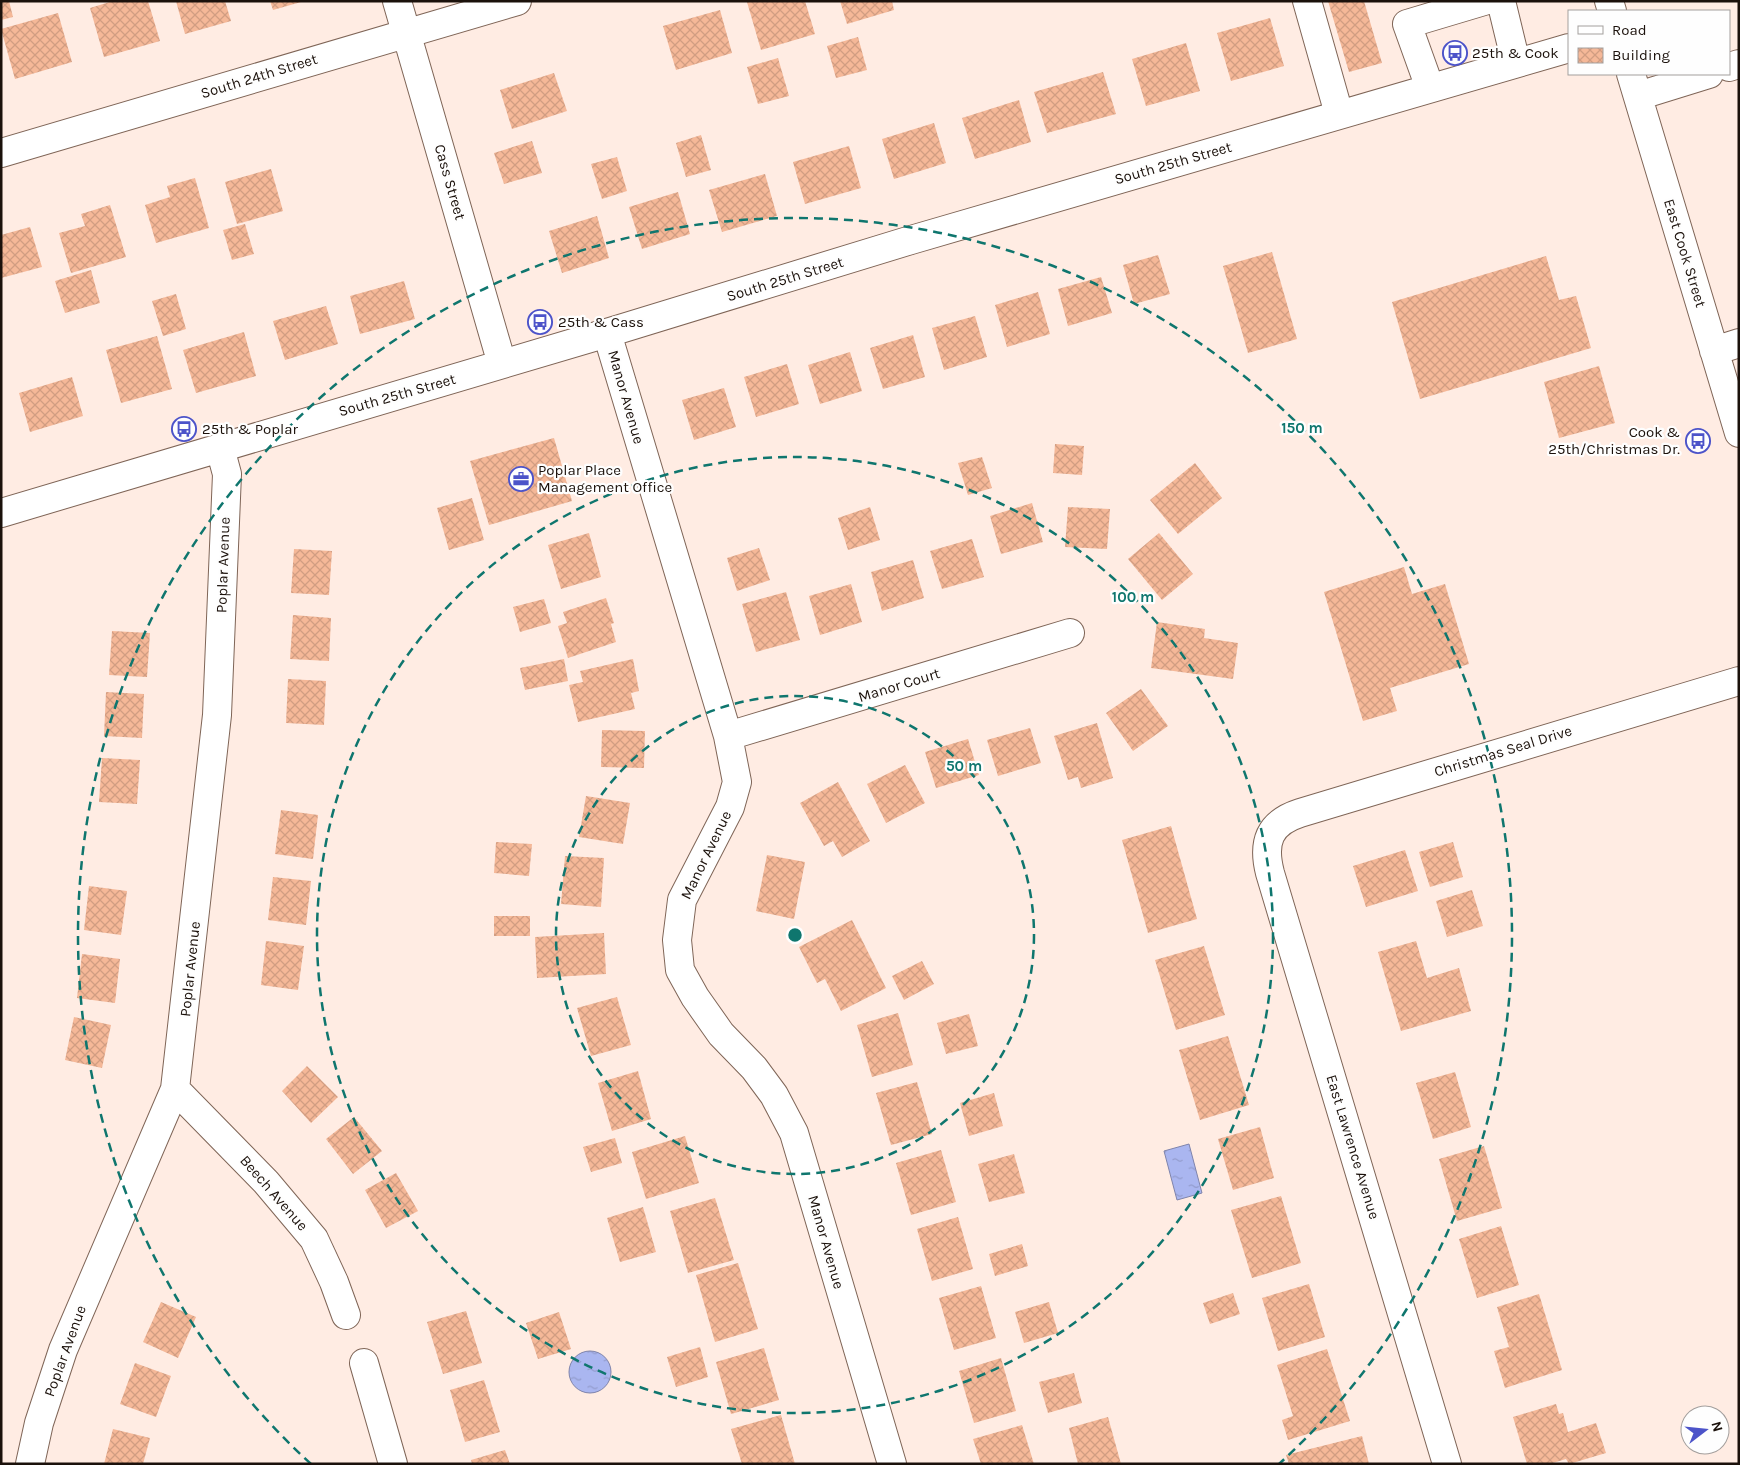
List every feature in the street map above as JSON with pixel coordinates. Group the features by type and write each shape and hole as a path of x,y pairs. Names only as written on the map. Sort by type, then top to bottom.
{"street":[{"name":"Cass Street","path":"397,1 502,364"},
{"name":"South 24th Street","path":"1,153 517,1"},
{"path":"1307,1 1339,114"},
{"path":"1430,88 1407,24 1484,1"},
{"path":"1501,1 1516,63"},
{"name":"South 25th Street","path":"1,513 607,333 912,240 1568,48"},
{"path":"1634,85 1702,75"},
{"name":"East Cook Street","path":"1634,85 1726,347 1739,432"},
{"name":"Manor Avenue","path":"607,333 728,736 737,782 730,807 682,900 677,940 680,970 695,997 721,1034 754,1068 774,1095 794,1133 892,1464"},
{"name":"Poplar Avenue","path":"30,1464 39,1423 63,1350 175,1089 217,715 227,474 220,448"},
{"name":"Manor Court","path":"728,736 1070,633"},
{"name":"Christmas Seal Drive","path":"1272,831 1287,817 1739,681"},
{"name":"East Lawrence Avenue","path":"1272,831 1266,851 1267,862 1447,1464"},
{"name":"Beech Avenue","path":"175,1089 266,1182 314,1239 334,1282 346,1315"},
{"path":"364,1363 393,1464"}],"water":[{"path":"1189,1144 1202,1193 1177,1200 1164,1151"},
{"path":"590,1351 605,1357 611,1372 605,1387 590,1393 575,1387 569,1372 575,1357"}],"building":[{"path":"1,1 9,1 13,17 1,20"},
{"path":"113,1 148,1 160,41 104,57 90,8"},
{"path":"176,1 225,1 231,21 185,34"},
{"path":"270,1 301,1 301,2 273,10"},
{"path":"805,1 815,34 761,50 747,2"},
{"path":"840,1 892,1 894,10 847,24"},
{"path":"1328,1 1364,1 1382,63 1349,72"},
{"path":"720,10 732,53 676,70 663,26"},
{"path":"58,13 72,62 15,79 1,29"},
{"path":"1270,18 1284,66 1231,81 1217,33"},
{"path":"858,37 867,70 836,78 827,46"},
{"path":"1186,43 1200,91 1146,106 1132,59"},
{"path":"778,58 789,96 758,104 747,67"},
{"path":"1103,72 1116,114 1047,133 1034,92"},
{"path":"554,73 567,111 512,129 500,90"},
{"path":"1019,100 1031,142 975,159 962,118"},
{"path":"934,123 946,163 894,179 882,139"},
{"path":"701,135 711,170 686,177 676,143"},
{"path":"532,141 542,173 504,184 494,153"},
{"path":"849,146 861,188 805,204 793,162"},
{"path":"617,157 627,191 602,199 591,164"},
{"path":"271,169 283,211 237,224 225,182"},
{"path":"765,174 777,216 722,232 709,190"},
{"path":"195,178 209,228 156,243 145,205 170,197 167,186"},
{"path":"678,192 690,234 642,249 629,207"},
{"path":"110,205 126,257 71,273 59,233 85,226 81,214"},
{"path":"597,216 609,258 562,273 549,231"},
{"path":"245,224 254,254 232,260 223,230"},
{"path":"30,227 42,267 1,278 1,235"},
{"path":"1272,252 1297,339 1248,353 1223,266"},
{"path":"1158,255 1170,294 1134,304 1123,265"},
{"path":"1546,256 1559,300 1576,296 1591,348 1420,399 1392,302"},
{"path":"91,270 100,303 65,313 55,281"},
{"path":"1101,277 1112,313 1068,326 1058,289"},
{"path":"404,281 415,319 360,334 350,296"},
{"path":"1038,292 1050,334 1007,347 995,305"},
{"path":"176,294 186,329 163,336 152,301"},
{"path":"326,306 338,344 285,360 273,321"},
{"path":"975,316 987,357 944,370 932,328"},
{"path":"244,332 256,376 196,393 183,350"},
{"path":"913,335 925,377 883,389 870,348"},
{"path":"157,336 172,389 121,403 106,350"},
{"path":"850,352 862,391 820,404 808,365"},
{"path":"787,364 799,404 756,417 744,377"},
{"path":"1599,366 1615,423 1559,438 1544,382"},
{"path":"72,377 83,416 30,432 19,393"},
{"path":"724,388 736,427 694,440 682,400"},
{"path":"554,438 572,501 489,525 470,461"},
{"path":"1055,444 1084,446 1082,475 1053,473"},
{"path":"982,457 992,488 968,495 958,463"},
{"path":"1195,463 1222,498 1178,534 1150,500"},
{"path":"472,498 484,540 449,550 437,508"},
{"path":"1032,503 1043,542 1001,554 990,516"},
{"path":"870,507 880,540 848,550 838,518"},
{"path":"1068,507 1110,509 1107,549 1065,547"},
{"path":"589,533 601,577 561,589 548,545"},
{"path":"1159,533 1193,574 1162,600 1128,559"},
{"path":"972,539 984,577 942,589 930,551"},
{"path":"759,548 770,580 737,591 727,558"},
{"path":"294,549 332,551 329,595 291,593"},
{"path":"913,560 924,598 882,611 871,572"},
{"path":"1404,567 1412,594 1445,584 1469,664 1390,688 1397,711 1363,721 1324,592"},
{"path":"851,584 862,622 820,635 809,596"},
{"path":"786,592 800,640 756,652 742,604"},
{"path":"606,598 614,623 611,624 616,642 568,658 558,626 567,623 563,612"},
{"path":"544,599 551,623 520,632 513,607"},
{"path":"293,615 331,618 329,661 290,659"},
{"path":"1157,622 1205,629 1204,638 1238,643 1233,679 1151,668"},
{"path":"112,631 150,633 147,677 109,675"},
{"path":"564,659 568,681 525,690 520,668"},
{"path":"633,659 639,691 631,693 635,709 578,722 569,685 583,682 580,671"},
{"path":"288,679 326,681 324,725 286,723"},
{"path":"1141,689 1168,726 1133,751 1106,713"},
{"path":"106,692 144,694 142,738 104,736"},
{"path":"1097,723 1113,778 1081,788 1078,777 1068,780 1054,736"},
{"path":"1030,728 1041,763 998,776 987,740"},
{"path":"602,730 645,731 644,768 601,767"},
{"path":"968,739 979,775 936,788 925,752"},
{"path":"102,758 140,760 137,804 99,802"},
{"path":"905,765 925,803 886,823 867,784"},
{"path":"838,782 870,841 842,857 833,841 824,846 800,803"},
{"path":"586,796 630,803 623,844 579,837"},
{"path":"281,810 318,815 313,859 275,854"},
{"path":"1171,826 1197,919 1148,933 1122,840"},
{"path":"496,842 532,844 529,876 494,873"},
{"path":"1453,842 1463,877 1430,887 1419,852"},
{"path":"1405,850 1418,891 1366,907 1353,866"},
{"path":"767,855 805,862 794,919 756,911"},
{"path":"565,856 604,858 601,907 561,904"},
{"path":"273,877 311,881 306,925 268,920"},
{"path":"89,886 127,891 121,935 84,930"},
{"path":"1472,890 1483,926 1447,937 1436,901"},
{"path":"494,916 530,916 530,936 494,936"},
{"path":"852,920 886,988 841,1011 825,979 817,983 799,947"},
{"path":"604,933 606,974 537,978 535,937"},
{"path":"266,941 304,946 298,990 261,985"},
{"path":"1416,941 1427,978 1459,968 1471,1011 1401,1031 1378,952"},
{"path":"1204,946 1225,1015 1176,1030 1155,960"},
{"path":"82,954 120,959 115,1003 77,998"},
{"path":"922,961 934,984 904,1000 892,976"},
{"path":"617,997 631,1045 591,1056 577,1008"},
{"path":"898,1013 913,1065 872,1077 857,1025"},
{"path":"969,1014 978,1046 946,1054 937,1023"},
{"path":"74,1017 111,1025 102,1068 65,1060"},
{"path":"1228,1036 1249,1105 1200,1120 1179,1050"},
{"path":"307,1066 338,1097 311,1123 282,1091"},
{"path":"638,1071 651,1119 612,1131 598,1083"},
{"path":"1455,1072 1471,1127 1433,1139 1416,1083"},
{"path":"917,1082 932,1134 891,1145 876,1093"},
{"path":"994,1093 1003,1126 969,1136 960,1103"},
{"path":"354,1117 382,1151 353,1174 326,1139"},
{"path":"1260,1127 1274,1178 1233,1190 1218,1139"},
{"path":"685,1136 699,1183 646,1199 632,1152"},
{"path":"615,1138 622,1163 591,1172 583,1147"},
{"path":"1484,1146 1502,1208 1457,1221 1439,1159"},
{"path":"941,1150 956,1202 911,1215 896,1163"},
{"path":"1014,1154 1025,1193 989,1202 978,1164"},
{"path":"396,1173 418,1211 386,1228 365,1190"},
{"path":"1281,1196 1301,1263 1252,1278 1231,1210"},
{"path":"715,1198 734,1260 688,1273 670,1211"},
{"path":"643,1207 656,1252 620,1262 607,1218"},
{"path":"958,1217 973,1269 932,1281 917,1229"},
{"path":"1501,1226 1519,1285 1477,1298 1459,1239"},
{"path":"1022,1244 1028,1266 995,1276 989,1254"},
{"path":"738,1263 758,1329 715,1342 696,1275"},
{"path":"1309,1284 1325,1337 1278,1351 1262,1298"},
{"path":"981,1286 996,1338 954,1350 939,1298"},
{"path":"1233,1293 1240,1314 1210,1324 1203,1303"},
{"path":"1539,1294 1562,1370 1505,1388 1494,1351 1509,1347 1497,1307"},
{"path":"161,1302 196,1317 178,1358 143,1342"},
{"path":"1049,1302 1058,1333 1024,1343 1015,1312"},
{"path":"466,1311 482,1363 443,1374 427,1322"},
{"path":"559,1312 571,1349 538,1359 526,1323"},
{"path":"700,1347 708,1377 676,1387 667,1357"},
{"path":"764,1348 779,1400 731,1414 716,1362"},
{"path":"1327,1349 1350,1421 1288,1440 1282,1420 1293,1416 1277,1365"},
{"path":"1001,1358 1016,1411 974,1423 959,1371"},
{"path":"135,1363 171,1376 156,1417 120,1404"},
{"path":"1074,1373 1082,1403 1048,1413 1039,1382"},
{"path":"484,1380 500,1432 465,1442 450,1390"},
{"path":"1556,1404 1559,1414 1563,1413 1568,1432 1596,1423 1606,1453 1569,1464 1566,1459 1549,1464 1527,1464 1513,1417"},
{"path":"781,1415 795,1464 742,1464 731,1429"},
{"path":"1108,1417 1121,1464 1078,1464 1069,1428"},
{"path":"1022,1425 1034,1464 981,1464 973,1439"},
{"path":"113,1429 150,1438 143,1464 104,1464"},
{"path":"1362,1436 1369,1464 1289,1464 1286,1455"},
{"path":"505,1450 510,1464 472,1464 471,1460"}],"place":[{"name":"25th & Cook","path":"1455,53"},
{"name":"25th & Cass","path":"540,322"},
{"name":"25th & Poplar","path":"184,429"},
{"name":"Cook & 25th/Christmas Dr.","path":"1698,441"},
{"name":"Poplar Place Management Office","path":"521,479"}]}
